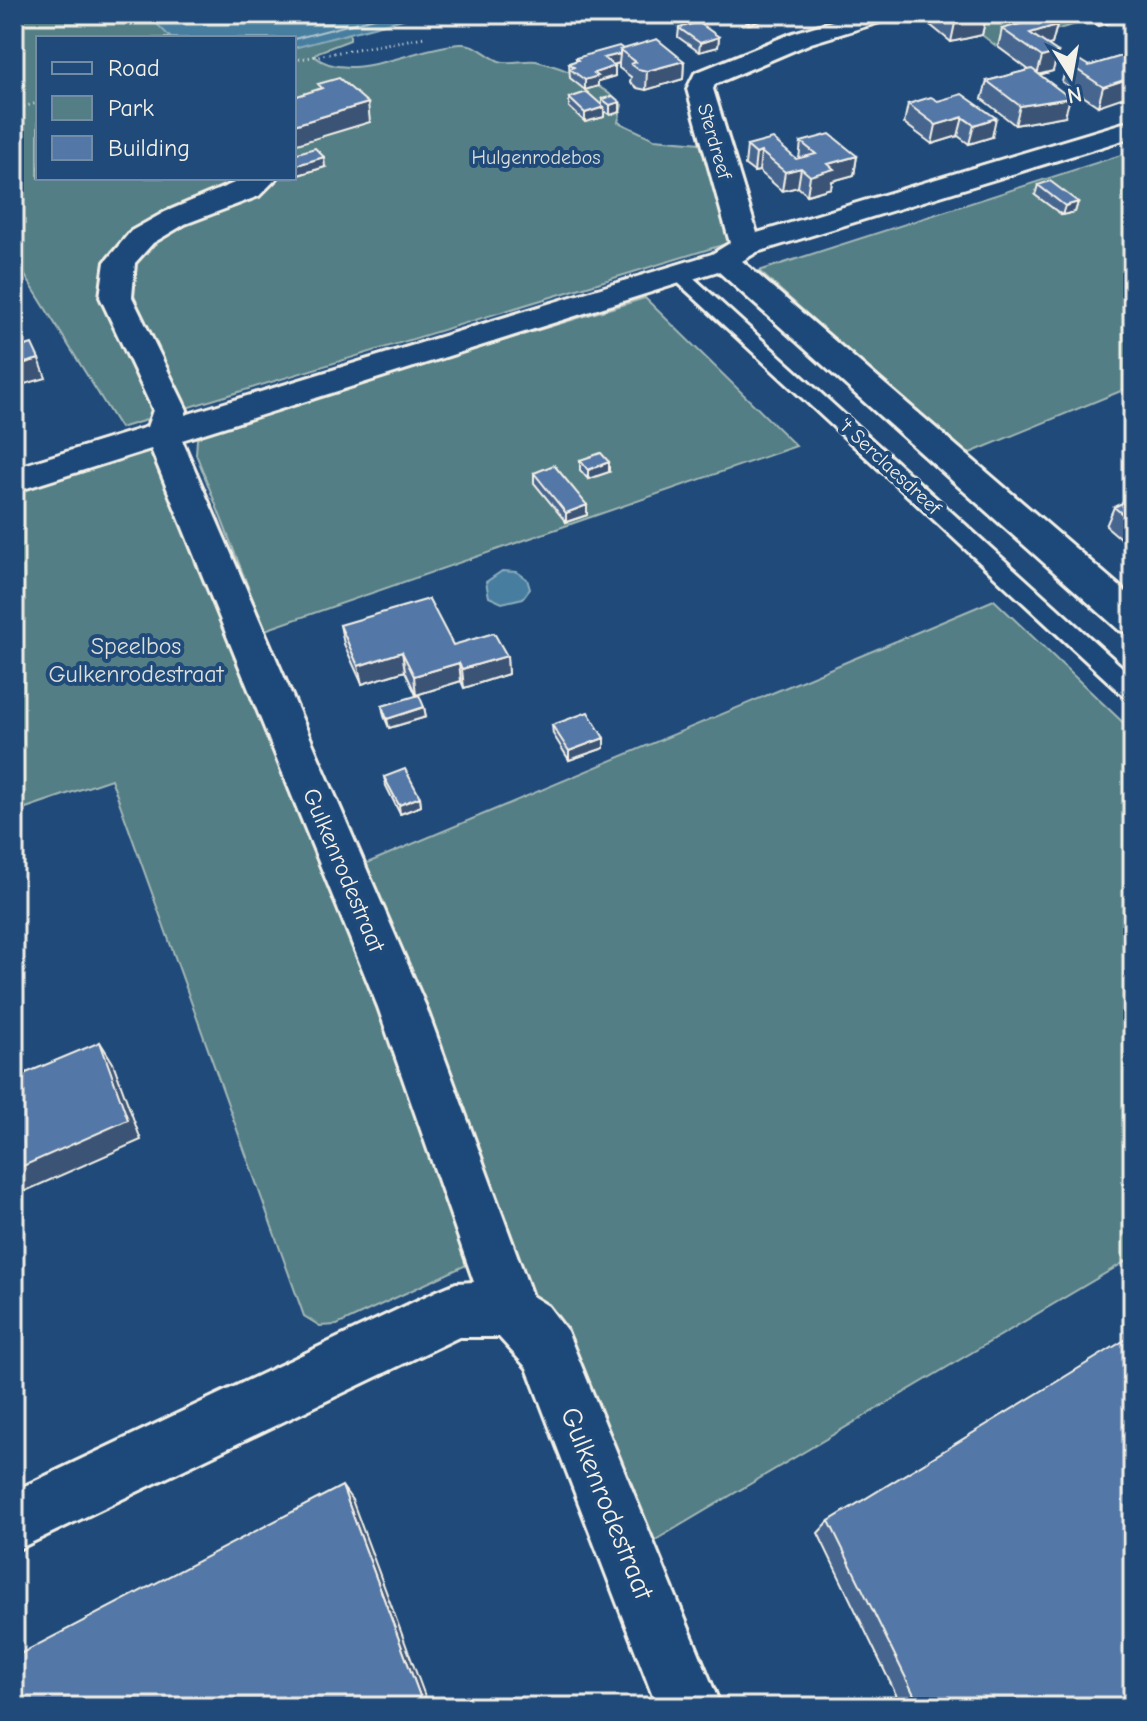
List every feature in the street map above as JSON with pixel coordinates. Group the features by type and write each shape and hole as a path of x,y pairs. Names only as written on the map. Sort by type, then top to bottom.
{"street":[{"name":"Sterdreef","path":"735,253 700,89 704,79 802,38 881,14"},
{"path":"14,480 679,274 735,253 1133,128"},
{"name":"Gulkenrodestraat","path":"261,180 249,190 175,218 142,237 120,262 116,297 170,410 162,434 402,1007 511,1311 531,1325 548,1350 689,1707"},
{"name":"'t Serclaesdreef","path":"735,253 1133,620"},
{"path":"14,1522 456,1310 484,1307 511,1311"}],"lane":[{"name":"'t Serclaesdreef","path":"679,274 1133,691"}],"path":[{"path":"296,60 425,37"},
{"path":"14,109 36,104"}],"green space":[{"name":"Hulgenrodebos","path":"14,14 160,14 191,36 36,36 36,180 296,180 296,38 343,26 350,40 314,56 329,64 365,66 443,46 467,44 499,61 536,61 583,78 622,105 618,122 654,139 701,143 729,243 120,428 24,274 14,277"},
{"path":"955,14 1113,14 996,46"},
{"path":"1133,151 1133,386 965,455 759,271"},
{"path":"645,298 796,446 265,630 196,454 197,439 211,429"},
{"name":"Speelbos Gulkenrodestraat","path":"162,434 353,869 994,600 1133,732 1133,1257 652,1542 564,1332 530,1293 507,1246 337,1325 320,1326 304,1316 111,779 14,812 14,480"}],"water":[{"path":"147,14 422,14 296,47 296,36 169,36"},
{"path":"502,571 517,572 527,579 530,589 523,598 502,603 489,597 486,582"}],"building":[{"path":"943,14 982,14 986,17 955,23"},
{"path":"1045,17 1057,25 1030,33 1058,52 1042,57 1002,29"},
{"path":"698,22 719,37 700,43 679,28"},
{"path":"657,39 684,61 647,71 631,64 636,62 620,50"},
{"path":"619,46 623,49 620,54 604,58 615,66 594,73 598,76 585,80 570,69 574,67 569,63 578,60 576,58"},
{"path":"1122,56 1133,63 1133,77 1103,87 1067,63 1079,60 1089,66"},
{"path":"1032,69 1070,98 1020,106 987,81"},
{"path":"339,78 368,103 296,124 296,96 322,88 318,84"},
{"path":"587,92 604,107 585,113 569,98"},
{"path":"962,94 996,118 974,125 963,117 936,125 908,104 931,97 938,101"},
{"path":"613,96 620,102 610,105 602,99"},
{"path":"830,134 857,156 828,164 834,169 810,176 801,168 785,172 761,152 756,154 747,146 773,139 796,159 816,154 801,142"},
{"path":"315,148 324,157 297,165 296,153"},
{"path":"1050,181 1078,202 1065,206 1038,185"},
{"path":"14,336 19,348 32,344 39,359 14,366"},
{"path":"601,453 609,462 588,470 580,460"},
{"path":"554,465 587,505 566,513 534,473"},
{"path":"1133,498 1133,523 1114,507"},
{"path":"429,599 453,645 494,633 507,656 462,669 459,663 414,676 402,652 358,666 340,625"},
{"path":"419,695 424,707 387,719 382,706"},
{"path":"588,712 604,738 569,751 552,725"},
{"path":"405,769 420,797 399,805 384,777"},
{"path":"100,1042 128,1120 14,1170 14,1078"},
{"path":"1133,1335 1133,1707 920,1707 829,1521"},
{"path":"342,1486 424,1707 14,1707 14,1657"}]}
